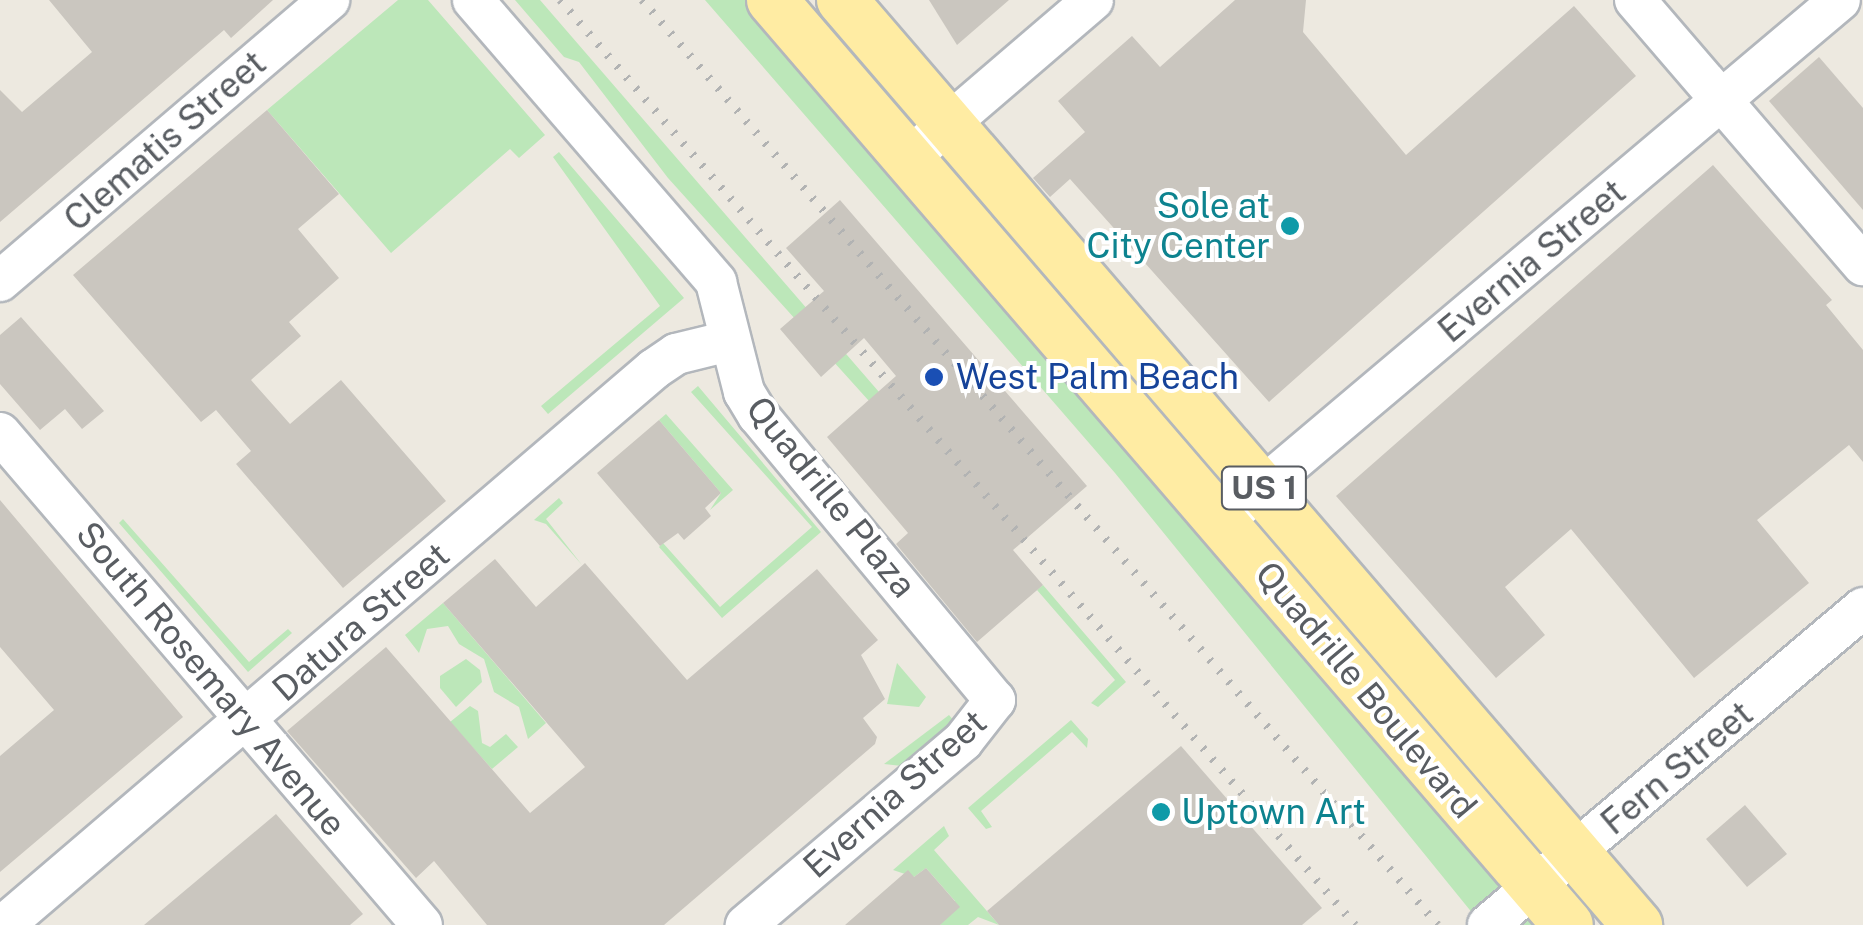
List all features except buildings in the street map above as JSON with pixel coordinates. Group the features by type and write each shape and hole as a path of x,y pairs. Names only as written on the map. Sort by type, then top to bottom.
{"main road":[{"name":"Quadrille Boulevard","path":"772,0 1568,925"},
{"name":"Quadrille Boulevard","path":"842,0 1637,925"}],"street":[{"name":"Clematis Street","path":"0,281 329,0"},
{"name":"Quadrille Plaza","path":"473,0 716,282 744,392 758,414 995,700"},
{"path":"908,158 1093,0"},
{"path":"1634,0 1863,265"},
{"name":"Evernia Street","path":"1223,521 1840,0"},
{"name":"Datura Street","path":"4,925 654,369 676,354 729,341"},
{"name":"South Rosemary Avenue","path":"0,433 422,925"},
{"name":"Fern Street","path":"1488,925 1863,608"},
{"name":"Evernia Street","path":"746,925 963,742 995,700"}],"green space":[{"path":"398,0 428,0 545,135 519,158 510,149 391,253 267,110"},
{"path":"515,0 540,0 879,392 869,401 668,178 579,62 564,57"},
{"path":"705,0 752,0 1551,925 1482,925 1115,473"},
{"path":"559,152 684,298 548,414 541,406 660,306 553,157"},
{"path":"698,386 821,532 722,618 659,547 663,543 720,607 812,527 691,392"},
{"path":"666,414 733,490 710,510 721,493 659,420"},
{"path":"559,498 563,503 546,519 582,565 546,524 534,520"},
{"path":"123,519 249,662 288,629 292,633 248,672 119,523"},
{"path":"1043,585 1126,682 1098,707 1091,703 1115,680 1037,590"},
{"path":"443,603 546,723 528,739 519,707 494,692 484,659 459,644 448,626 427,629 419,653 405,635"},
{"path":"466,659 480,670 482,682 456,707 440,688 440,676"},
{"path":"897,663 926,697 919,707 887,704"},
{"path":"470,706 478,711 482,743 490,747 506,734 518,747 492,769 450,722"},
{"path":"949,715 955,722 902,766 884,764"},
{"path":"1071,720 1088,739 1087,748 1072,732 981,811 992,827 986,829 968,808"},
{"path":"944,826 949,836 934,850 999,925 978,917 968,925 940,925 955,901 926,868 914,877 893,870"}],"railway":[{"path":"560,0 1355,925"},
{"path":"642,0 1438,925"}],"place":[{"name":"Sole at City Center","path":"1290,226"},
{"name":"West Palm Beach","path":"934,377"},
{"name":"Uptown Art","path":"1161,812"}]}
